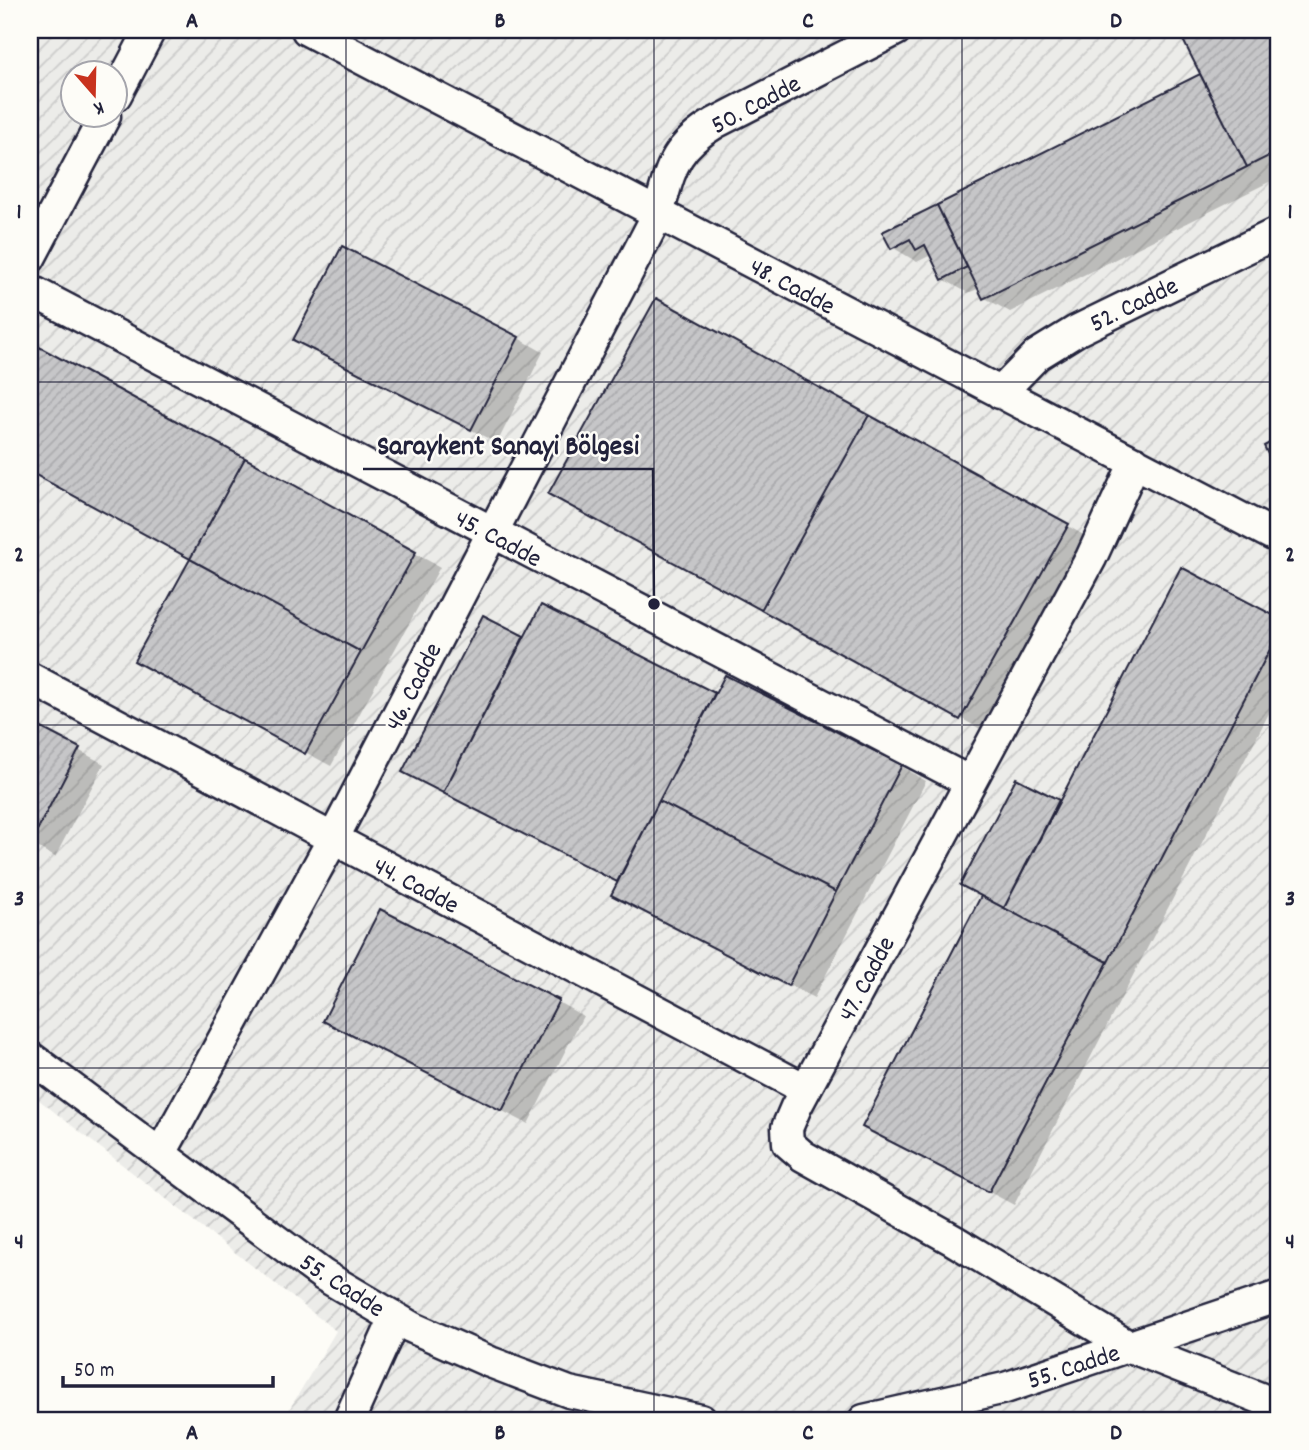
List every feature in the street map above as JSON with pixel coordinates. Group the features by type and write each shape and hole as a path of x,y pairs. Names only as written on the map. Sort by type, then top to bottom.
{"street":[{"path":"130,68 150,30"},
{"name":"48. Cadde","path":"307,30 1279,538"},
{"name":"50. Cadde","path":"658,214 671,169 690,138 896,30"},
{"path":"30,258 98,130"},
{"name":"46. Cadde","path":"161,1153 333,839 658,214"},
{"name":"52. Cadde","path":"1000,393 1037,355 1076,331 1279,232"},
{"name":"45. Cadde","path":"30,290 970,782"},
{"name":"47. Cadde","path":"1135,462 1091,558 806,1089 787,1128 788,1143 803,1156 953,1240 1130,1347 1260,1398 1279,1409"},
{"name":"44. Cadde","path":"30,678 806,1089"},
{"name":"55. Cadde","path":"30,1057 323,1275 396,1318 489,1362 569,1392 701,1420"},
{"name":"55. Cadde","path":"864,1420 1005,1388 1279,1296"},
{"path":"349,1420 396,1318"}],"shaded area":[{"path":"30,30 1279,30 1279,1420 283,1420 336,1331 30,1093"}],"building":[{"path":"1178,30 1279,30 1279,151 1247,167"},
{"path":"1200,74 1247,167 983,299 937,205"},
{"path":"937,205 967,267 942,280 925,245 916,250 910,239 891,249 882,232"},
{"path":"342,246 519,337 471,430 293,340"},
{"path":"656,298 869,415 761,610 548,494"},
{"path":"30,342 245,458 190,559 30,472"},
{"path":"869,415 1069,524 960,720 761,610"},
{"path":"1279,438 1279,477 1264,446"},
{"path":"245,458 416,552 361,652 190,559"},
{"path":"190,559 361,652 305,754 134,661"},
{"path":"1181,567 1279,618 1279,632 1108,962 1004,908"},
{"path":"541,605 715,693 617,882 443,793"},
{"path":"483,615 524,636 443,793 402,772"},
{"path":"725,675 902,765 836,892 659,801"},
{"path":"30,722 80,748 30,844"},
{"path":"1016,778 1059,800 1004,908 960,885"},
{"path":"659,801 836,892 788,986 611,895"},
{"path":"981,896 1108,962 989,1192 862,1127"},
{"path":"380,909 559,1000 502,1111 323,1021"},
{"path":"1279,987 1279,1020 1268,991"}],"place":[{"name":"Saraykent Sanayi Bölgesi","path":"654,604"}]}
